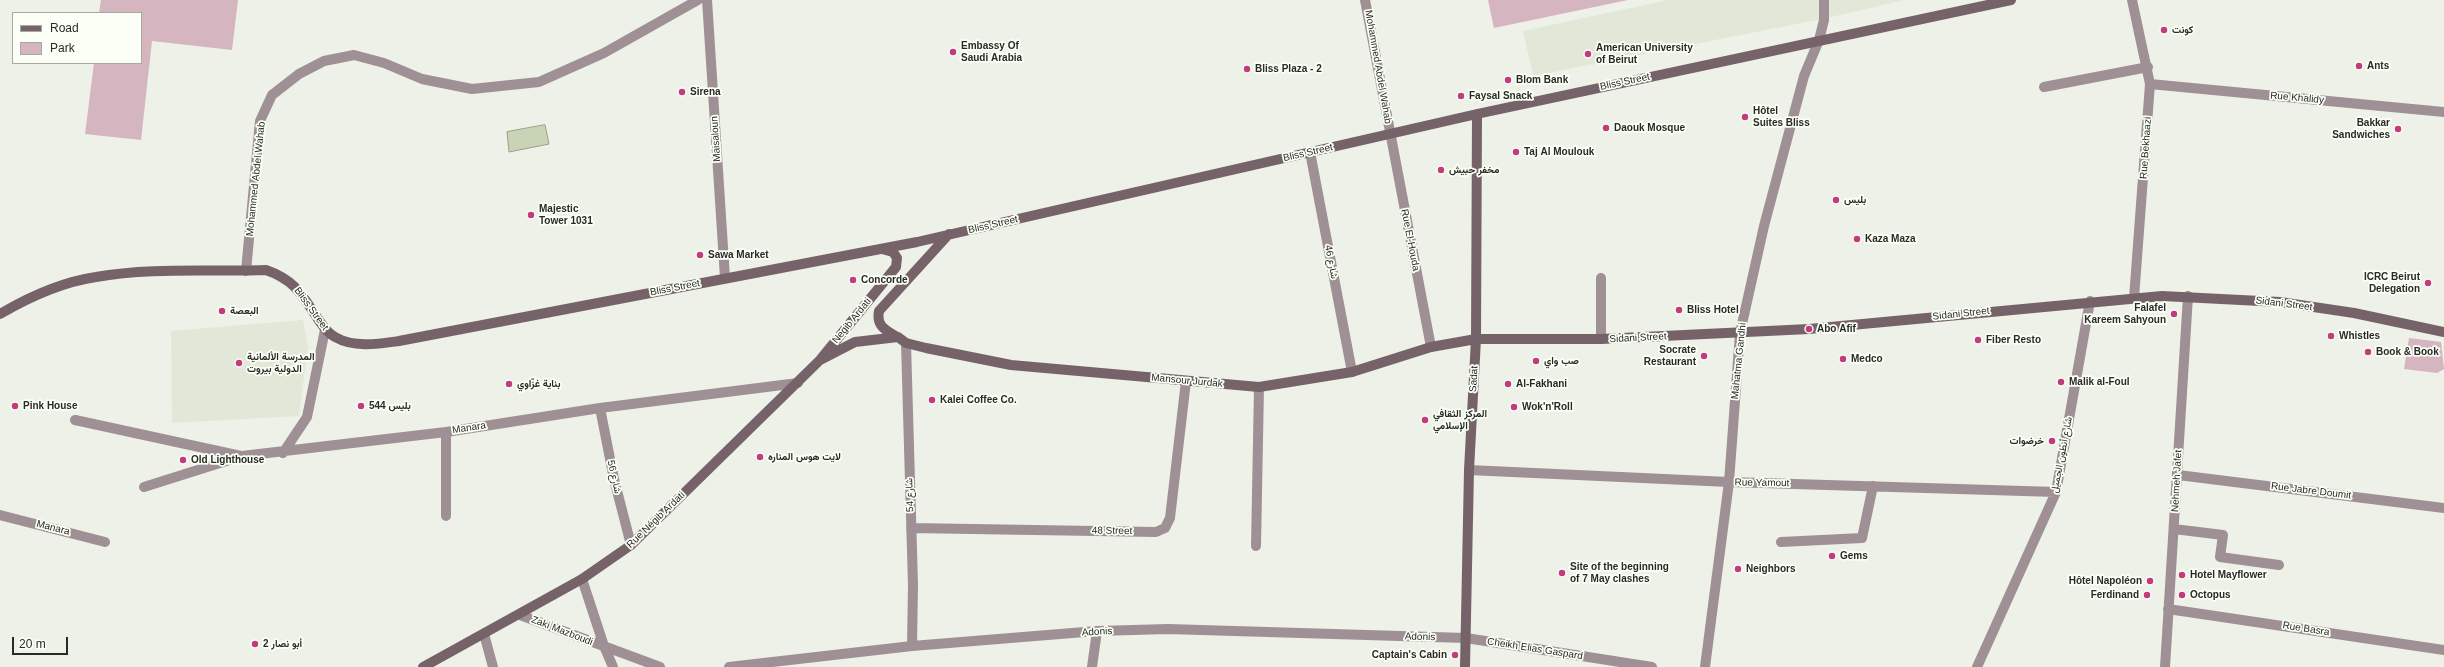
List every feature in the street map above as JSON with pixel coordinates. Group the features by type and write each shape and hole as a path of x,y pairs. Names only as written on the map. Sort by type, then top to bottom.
{"street":[{"name":"Mohammed Abdel Wahab","path":"246,271 260,121 272,95 299,74 324,61 354,55 384,63 422,79 472,89 539,82 604,53 698,0"},
{"name":"Maisaloun","path":"707,0 725,278"},
{"name":"Mohammed Abdel Wahab","path":"1365,0 1390,134"},
{"name":"Mahatma Gandhi","path":"1705,667 1729,482 1740,333 1764,226 1804,76 1819,40 1824,20 1824,0"},
{"name":"Bliss Street","path":"0,314 56,288 95,277 123,273 266,270 286,278 301,293 325,330 334,337 347,342 381,344 881,249 1477,114 2011,0"},
{"name":"Rue Bekhaazi","path":"2132,0 2148,66 2150,84 2134,298"},
{"path":"2044,87 2148,66"},
{"name":"Rue Khalidy","path":"2150,84 2444,112"},
{"name":"Sadat","path":"1465,667 1469,470 1476,339 1477,114"},
{"name":"Rue El-Houda","path":"1390,134 1431,347"},
{"name":"شارع 46","path":"1310,152 1352,372"},
{"name":"Mansour Jurdak","path":"950,234 879,311 878,318 880,325 906,343 1011,365 1186,382 1259,387 1352,372 1431,347 1476,339"},
{"name":"Negib Ardati","path":"820,360 896,268 897,258 893,252 881,249"},
{"path":"1601,278 1601,339"},
{"name":"Sidani Street","path":"1476,339 1601,339 1809,329 2090,301 2188,296 2280,302 2354,314 2444,332"},
{"name":"Nehmeh Jafet","path":"2165,667 2188,296"},
{"name":"شارع أنطون الجميل","path":"1978,667 2056,492 2090,301"},
{"path":"283,453 307,417 325,330"},
{"path":"820,360 855,342 898,337"},
{"name":"شارع 54","path":"906,343 911,528 912,646"},
{"name":"Rue Négib Ardati","path":"423,667 520,615 582,579 631,545 820,360"},
{"name":"48 Street","path":"911,528 1156,532 1165,528 1170,518 1186,382"},
{"name":"Manara","path":"144,487 242,456 283,453 446,432 600,408 798,383"},
{"path":"1256,546 1259,387"},
{"name":"شارع 56","path":"600,408 614,479 631,545"},
{"path":"75,420 242,456"},
{"path":"446,432 446,516"},
{"name":"Rue Yamout","path":"1469,470 1729,482 2056,492"},
{"name":"Rue Jabre Doumit","path":"2178,475 2444,508"},
{"path":"1781,542 1862,538 1873,486"},
{"name":"Manara","path":"0,515 105,542"},
{"path":"2174,529 2223,535 2220,557 2279,565"},
{"name":"Zaki Mazboudi","path":"582,579 604,646 613,667"},
{"name":"Rue Basra","path":"2168,609 2444,650"},
{"name":"Zaki Mazboudi","path":"520,615 604,646"},
{"name":"Adonis","path":"729,667 912,646 1097,631 1168,629 1466,638"},
{"path":"1092,667 1097,631"},
{"path":"484,634 493,667"},
{"name":"Cheikh Elias Gaspard","path":"1466,638 1652,667"},
{"path":"604,646 660,667"}],"shaded area":[{"name":"American University of Beirut","path":"1668,0 1905,0 1827,18 1533,76 1523,31"},
{"path":"545,125 549,144 509,152 507,132"},
{"name":"المدرسة الألمانية الدولية بيروت","path":"303,320 308,346 299,416 172,423 171,331"}],"green space":[{"path":"101,0 238,0 232,50 152,41 141,140 85,134 94,64 142,64 142,12 99,12"},
{"path":"1488,0 1628,0 1494,28"},
{"path":"2409,338 2441,342 2444,369 2437,373 2404,369"}],"place":[{"name":"كونت","path":"2164,30"},
{"name":"Embassy Of Saudi Arabia","path":"953,52"},
{"name":"American University of Beirut","path":"1588,54"},
{"name":"Ants","path":"2359,66"},
{"name":"Bliss Plaza - 2","path":"1247,69"},
{"name":"Blom Bank","path":"1508,80"},
{"name":"Sirena","path":"682,92"},
{"name":"Faysal Snack","path":"1461,96"},
{"name":"Hôtel Suites Bliss","path":"1745,117"},
{"name":"Daouk Mosque","path":"1606,128"},
{"name":"Bakkar Sandwiches","path":"2398,129"},
{"name":"Taj Al Moulouk","path":"1516,152"},
{"name":"مخفر حبيش","path":"1441,170"},
{"name":"بليس","path":"1836,200"},
{"name":"Majestic Tower 1031","path":"531,215"},
{"name":"Kaza Maza","path":"1857,239"},
{"name":"Sawa Market","path":"700,255"},
{"name":"Concorde","path":"853,280"},
{"name":"ICRC Beirut Delegation","path":"2428,283"},
{"name":"Bliss Hotel","path":"1679,310"},
{"name":"البعصة","path":"222,311"},
{"name":"Falafel Kareem Sahyoun","path":"2174,314"},
{"name":"Abo Afif","path":"1809,329"},
{"name":"Whistles","path":"2331,336"},
{"name":"Fiber Resto","path":"1978,340"},
{"name":"Book & Book","path":"2368,352"},
{"name":"Socrate Restaurant","path":"1704,356"},
{"name":"Medco","path":"1843,359"},
{"name":"صب واي","path":"1536,361"},
{"name":"المدرسة الألمانية الدولية بيروت","path":"239,363"},
{"name":"Malik al-Foul","path":"2061,382"},
{"name":"بناية غزّاوي","path":"509,384"},
{"name":"Al-Fakhani","path":"1508,384"},
{"name":"Kalei Coffee Co.","path":"932,400"},
{"name":"Pink House","path":"15,406"},
{"name":"بليس 544","path":"361,406"},
{"name":"Wok'n'Roll","path":"1514,407"},
{"name":"المركز الثقافي الإسلامي","path":"1425,420"},
{"name":"خرضوات","path":"2052,441"},
{"name":"لايت هوس المناره","path":"760,457"},
{"name":"Old Lighthouse","path":"183,460"},
{"name":"Gems","path":"1832,556"},
{"name":"Neighbors","path":"1738,569"},
{"name":"Site of the beginning of 7 May clashes","path":"1562,573"},
{"name":"Hotel Mayflower","path":"2182,575"},
{"name":"Hôtel Napoléon","path":"2150,581"},
{"name":"Ferdinand","path":"2147,595"},
{"name":"Octopus","path":"2182,595"},
{"name":"أبو نصار 2","path":"255,644"},
{"name":"Captain's Cabin","path":"1455,655"}]}
